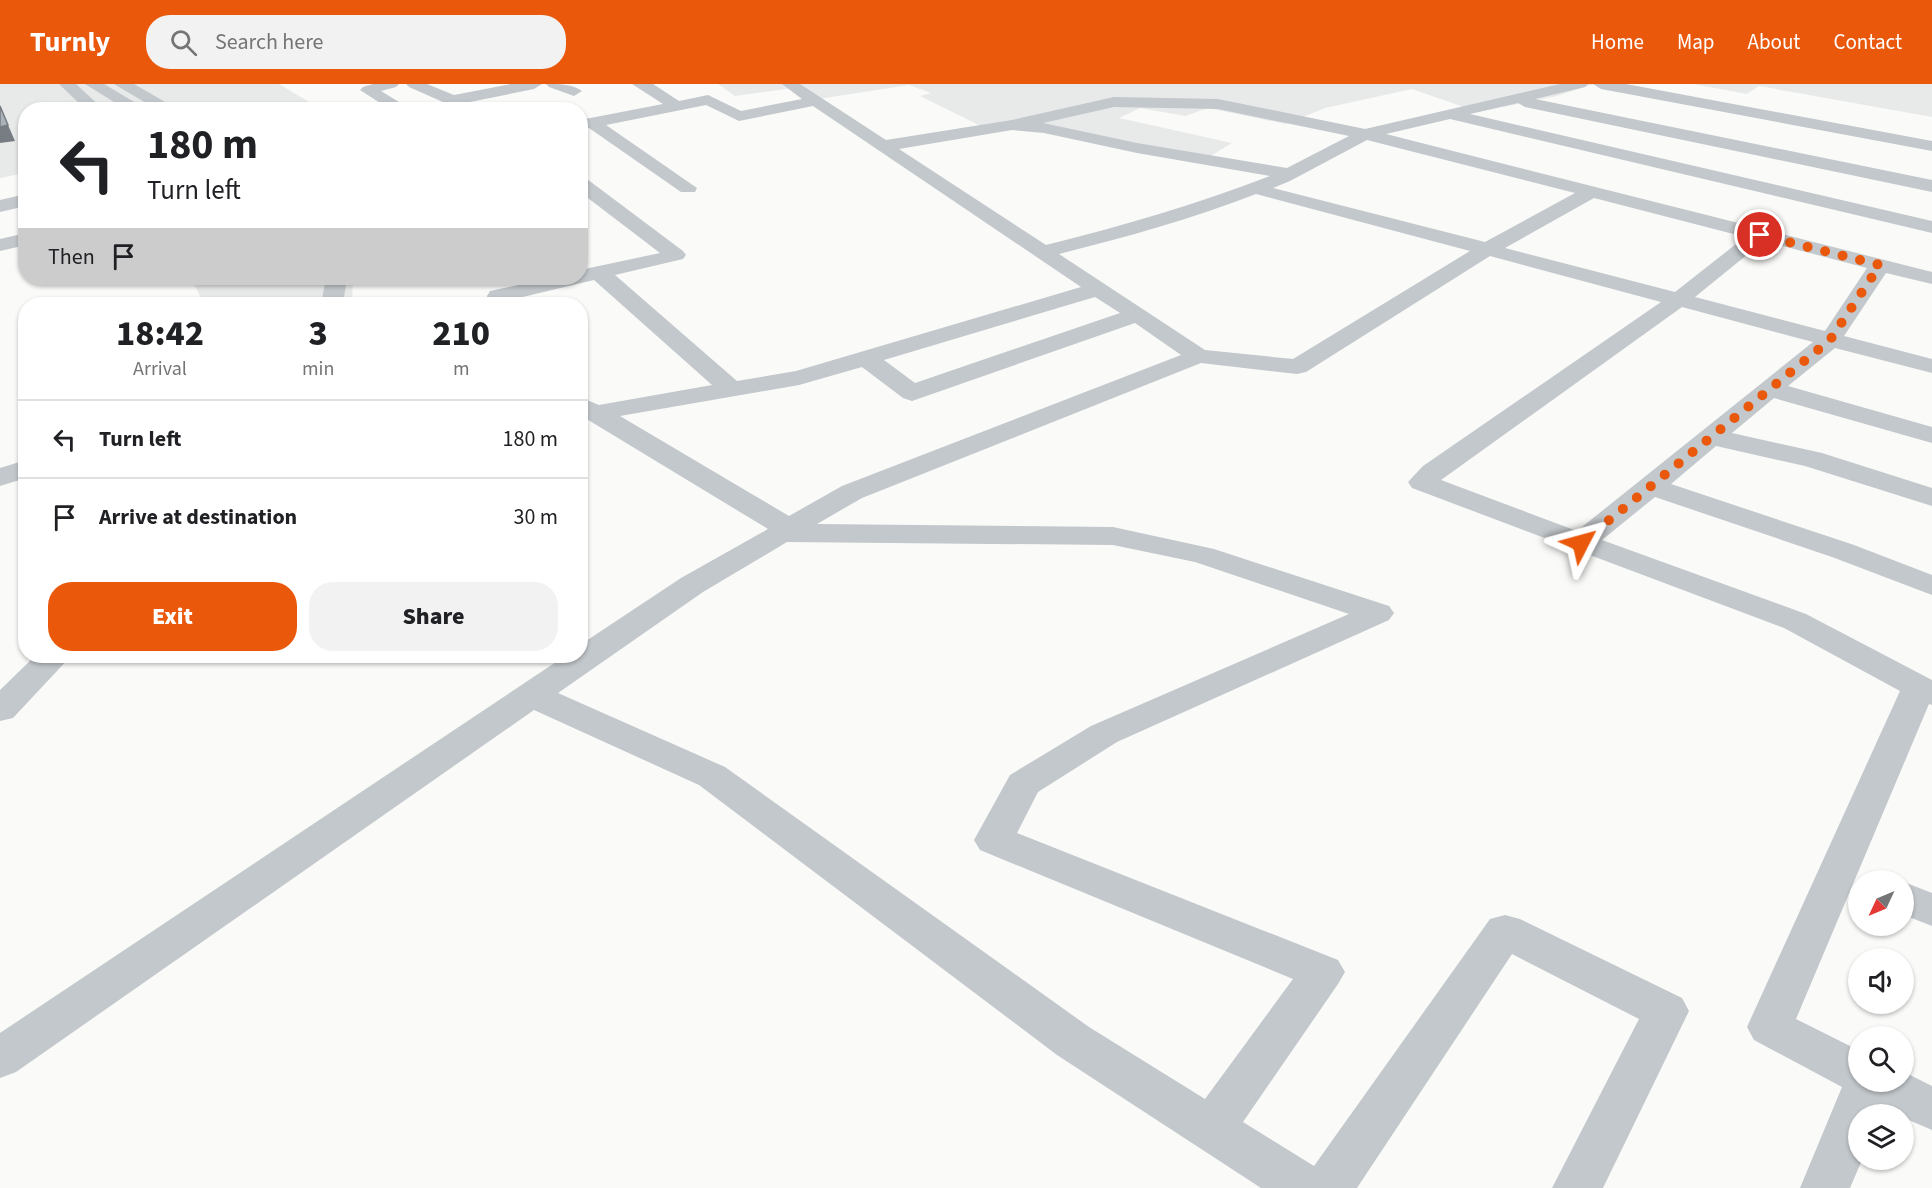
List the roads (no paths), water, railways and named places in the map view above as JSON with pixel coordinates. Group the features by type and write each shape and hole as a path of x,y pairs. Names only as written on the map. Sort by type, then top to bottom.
{"street":[{"path":"67,84 87,102"},
{"path":"93,84 125,102"},
{"path":"122,84 156,102"},
{"path":"390,102 368,90 391,84"},
{"path":"414,84 458,102"},
{"path":"454,100 534,84"},
{"path":"554,84 574,91"},
{"path":"640,84 652,89 676,106"},
{"path":"790,84 1199,356 1297,367 1486,250 1590,192"},
{"path":"1042,252 1133,230 1209,206 1289,174 1365,134 1580,84"},
{"path":"1600,84 1932,146"},
{"path":"588,124 708,100 739,116 815,101"},
{"path":"1515,100 1932,186"},
{"path":"883,146 1012,125 1114,102 1218,104 1365,134 1932,278"},
{"path":"1449,115 1932,227"},
{"path":"588,125 688,188"},
{"path":"1012,125 1044,128 1137,148 1289,174"},
{"path":"1253,188 1932,366"},
{"path":"588,189 676,255 588,276"},
{"path":"0,206 18,202"},
{"path":"591,211 611,206"},
{"path":"1760,235 1678,300 1422,482 1795,621 1926,691 1852,870"},
{"path":"0,244 18,241"},
{"path":"1581,543 1830,340 1880,265"},
{"path":"588,278 731,390"},
{"path":"494,295 542,285"},
{"path":"588,409 731,390 799,378 1098,289"},
{"path":"866,358 912,393 1137,315"},
{"path":"588,656 692,585 852,492 1199,356"},
{"path":"1770,389 1932,435"},
{"path":"588,409 785,531 1113,536 1203,555 1378,613 1104,734 1023,784 994,840 1323,972 1211,1129"},
{"path":"1711,437 1812,459 1932,497"},
{"path":"0,478 18,471"},
{"path":"1650,486 1843,551 1932,586"},
{"path":"0,710 47,663"},
{"path":"0,1058 579,663"},
{"path":"532,695 712,776 1073,1041 1305,1188"},
{"path":"1848,880 1770,1026 1848,1067"},
{"path":"1914,902 1932,910"},
{"path":"1328,1188 1505,931 1666,1011 1577,1188"},
{"path":"1825,1188 1864,1092"},
{"path":"1898,1092 1932,1109"}]}
